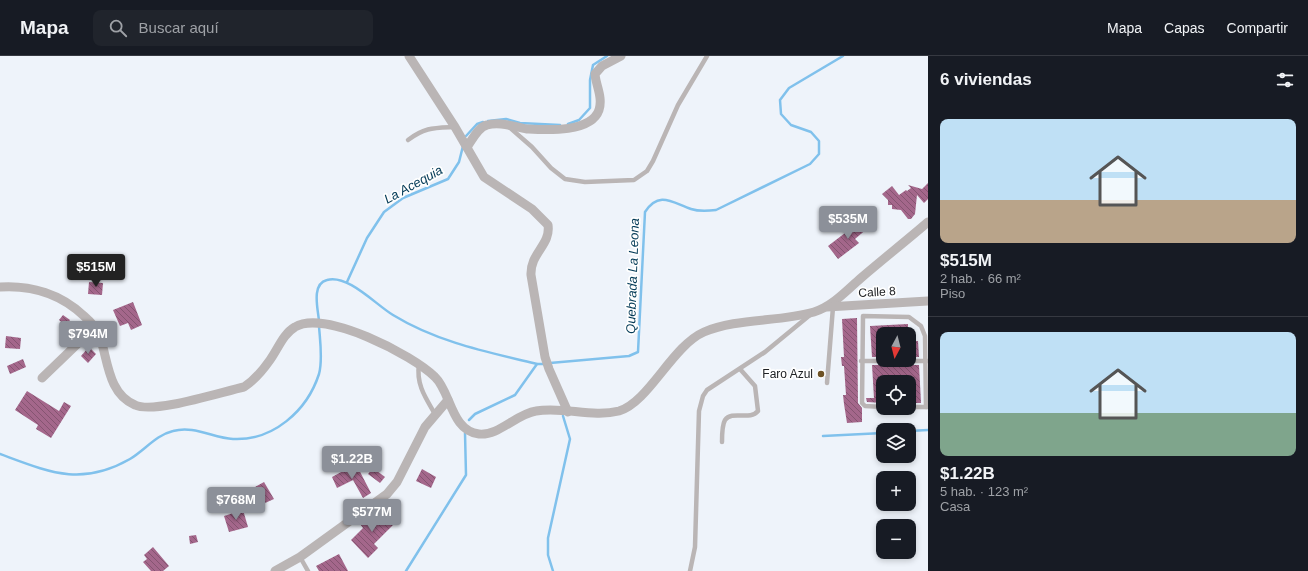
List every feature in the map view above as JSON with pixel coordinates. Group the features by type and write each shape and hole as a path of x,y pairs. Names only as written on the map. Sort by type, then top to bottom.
{"street":[{"path":"409,56 467,147 484,177 532,209 548,225 547,237 534,258 531,267 548,369 568,412"},
{"path":"467,147 475,135 485,125 506,125 557,130 579,126 593,119 599,110 600,97 595,74 602,66 621,56"},
{"path":"0,287 16,286 42,291 77,310 95,327 100,337 110,375 118,391 125,399 135,405 153,408 244,387 253,380 270,361 287,333 295,326 308,322 362,334 419,364 437,378 463,426 470,432 479,434 488,433 536,411 596,413 620,410 634,402 687,344 702,333 719,327 814,312 830,307 928,222"},
{"name":"Calle 8","path":"830,307 928,301"},
{"path":"42,378 95,327"},
{"path":"275,571 300,557 387,494 397,482 425,427 448,400"}],"lane":[{"path":"506,125 532,147 551,168 566,179 585,182 634,180 647,171 653,161 678,105 707,56"},
{"path":"408,140 419,131 431,128 455,128"},
{"path":"827,383 830,307"},
{"path":"690,571 695,547 700,404 702,396 707,390 765,352 814,312"},
{"path":"876,407 865,406 862,404 862,316 909,317 917,321 925,336 927,362 927,407 916,407"},
{"path":"861,361 927,362"},
{"path":"419,364 417,375 420,387 435,414"},
{"path":"722,442 724,422 726,418 730,416 752,415 758,411 755,386 740,369"},
{"path":"300,557 308,571"}],"building":[{"path":"928,183 928,199 924,203 917,195 915,214 911,219 908,219 901,210 892,209 892,205 888,205 888,200 882,194 892,186 899,195 911,188 908,185 922,189"},
{"path":"862,220 869,227 855,239 859,243 838,259 828,246"},
{"path":"89,282 103,283 102,295 88,294"},
{"path":"133,302 142,325 131,330 128,323 120,326 113,310"},
{"path":"63,315 70,320 66,326 59,320"},
{"path":"857,318 858,403 862,408 862,422 847,423 843,395 846,395 844,366 842,366 841,357 844,357 842,319"},
{"path":"908,324 908,327 876,327 876,357 872,357 870,326"},
{"path":"6,336 21,338 20,349 5,348"},
{"path":"916,341 918,341 919,357 916,357"},
{"path":"89,347 96,354 88,363 81,356"},
{"path":"23,359 26,367 10,374 7,366"},
{"path":"872,365 876,365 876,367 916,367 916,365 919,365 921,403 916,403 916,375 876,375 876,403 867,402 866,398 874,398"},
{"path":"27,391 59,411 64,402 71,406 51,438 36,429 38,425 15,410"},
{"path":"356,464 371,493 363,498 353,480 337,488 332,477"},
{"path":"373,468 385,477 380,483 368,474"},
{"path":"422,469 436,477 431,488 416,481"},
{"path":"264,482 274,499 265,503 261,494 259,495 255,487"},
{"path":"243,510 248,527 229,532 224,516"},
{"path":"375,510 381,516 384,513 394,524 374,544 378,548 368,558 351,540 363,528 360,524"},
{"path":"196,535 198,542 190,544 189,536"},
{"path":"153,547 169,566 163,571 151,571 143,562 147,559 144,555"},
{"path":"339,554 348,571 319,571 316,566"}],"waterway":[{"name":"La Acequia","path":"568,124 579,120 590,108 590,80 593,65 607,56"},
{"name":"Quebrada La Leona","path":"550,363 629,356 638,352 645,212 650,205 661,200 666,200 698,211 716,210 810,164 819,154 819,141 811,132 791,125 781,114 780,100 789,88 843,56"},
{"name":"La Acequia","path":"488,121 506,119 520,123 560,125"},
{"name":"La Acequia","path":"466,136 477,124 483,122"},
{"name":"La Acequia","path":"347,282 367,238 384,212 403,198 448,179 459,162 463,146"},
{"name":"Quebrada La Leona","path":"319,321 317,304 317,292 319,286 322,282 335,279 353,286 393,315 427,332 481,350 537,364 545,364"},
{"name":"Quebrada La Leona","path":"0,454 50,471 65,474 96,473 112,468 130,459 156,439 173,431 196,431 233,439 262,435 275,429 297,411 314,387 321,363 319,326"},
{"path":"469,420 475,414 515,395 537,364"},
{"path":"553,571 548,555 548,538 570,439 563,416"},
{"path":"916,431 928,430"},
{"path":"406,571 466,475 465,433"},
{"path":"823,436 876,433"}],"place":[{"name":"Faro Azul","path":"821,374"}]}
